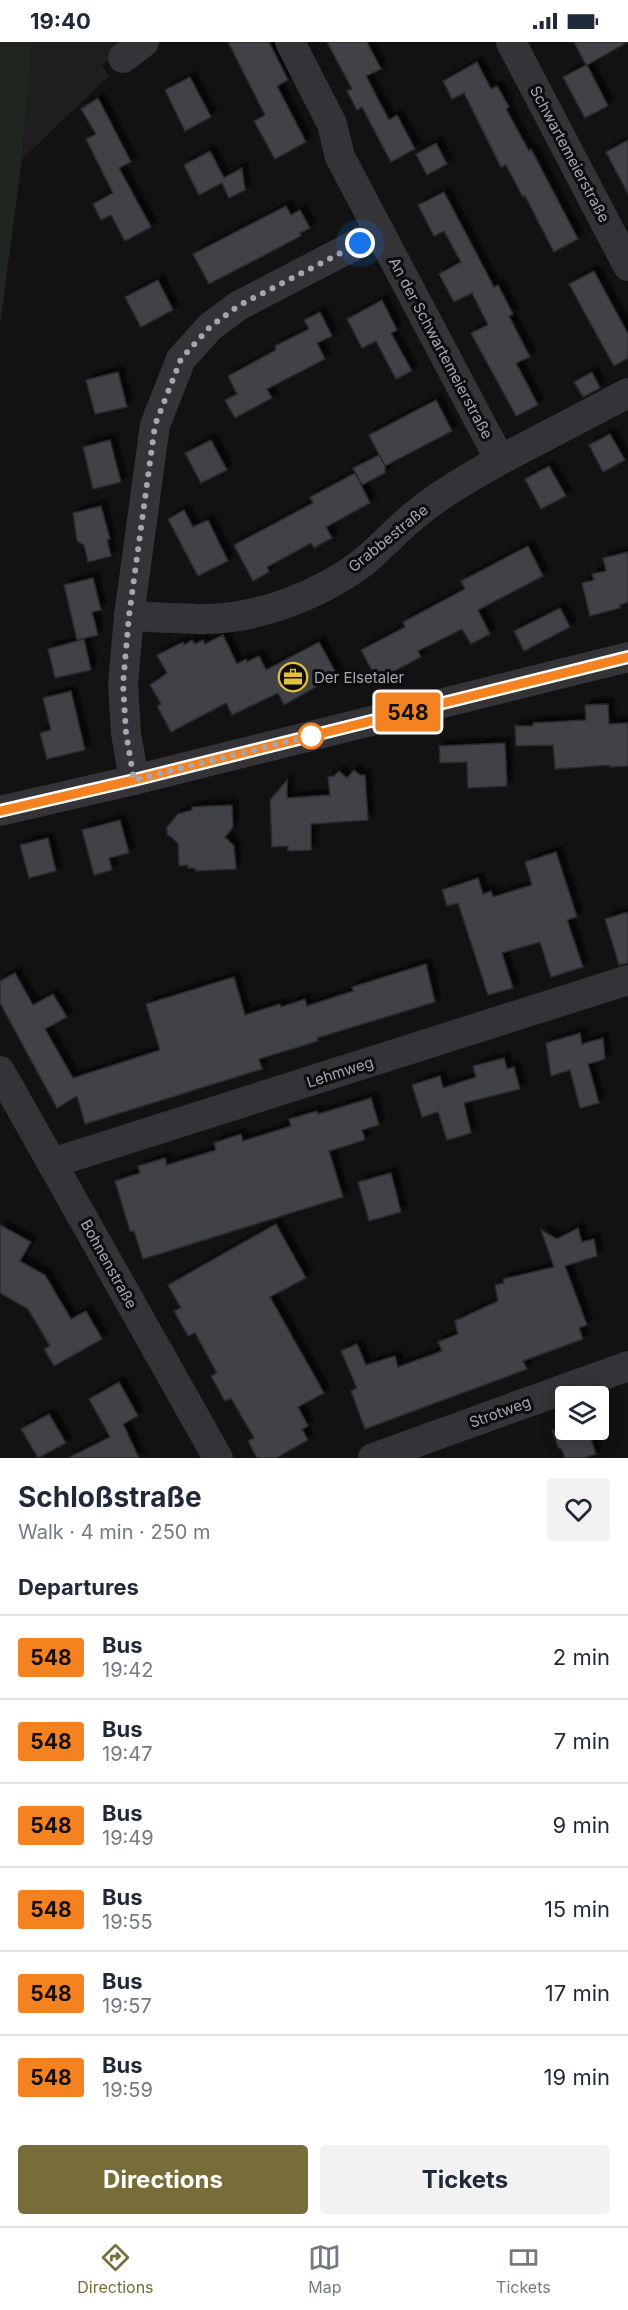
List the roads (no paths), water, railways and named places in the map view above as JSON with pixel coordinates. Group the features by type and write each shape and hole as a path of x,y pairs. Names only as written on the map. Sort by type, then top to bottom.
{"street":[{"name":"An der Schwartemeierstraße","path":"290,42 332,124 340,157 500,460"},
{"name":"Schwartemeierstraße","path":"511,42 628,266"},
{"path":"134,780 126,733 123,684 129,616 155,425 181,359 210,327 238,306 380,232"},
{"path":"500,460 628,393"},
{"name":"Grabbestraße","path":"129,616 208,619 247,614 285,603 318,589 360,565 416,514 459,484 500,460"},
{"path":"0,811 134,780 628,657"},
{"name":"Lehmweg","path":"52,1163 628,981"},
{"name":"Bohnenstraße","path":"0,1071 218,1458"},
{"name":"Strotweg","path":"373,1458 628,1366"}],"place":[{"name":"Der Elsetaler","path":"293,677"}]}
